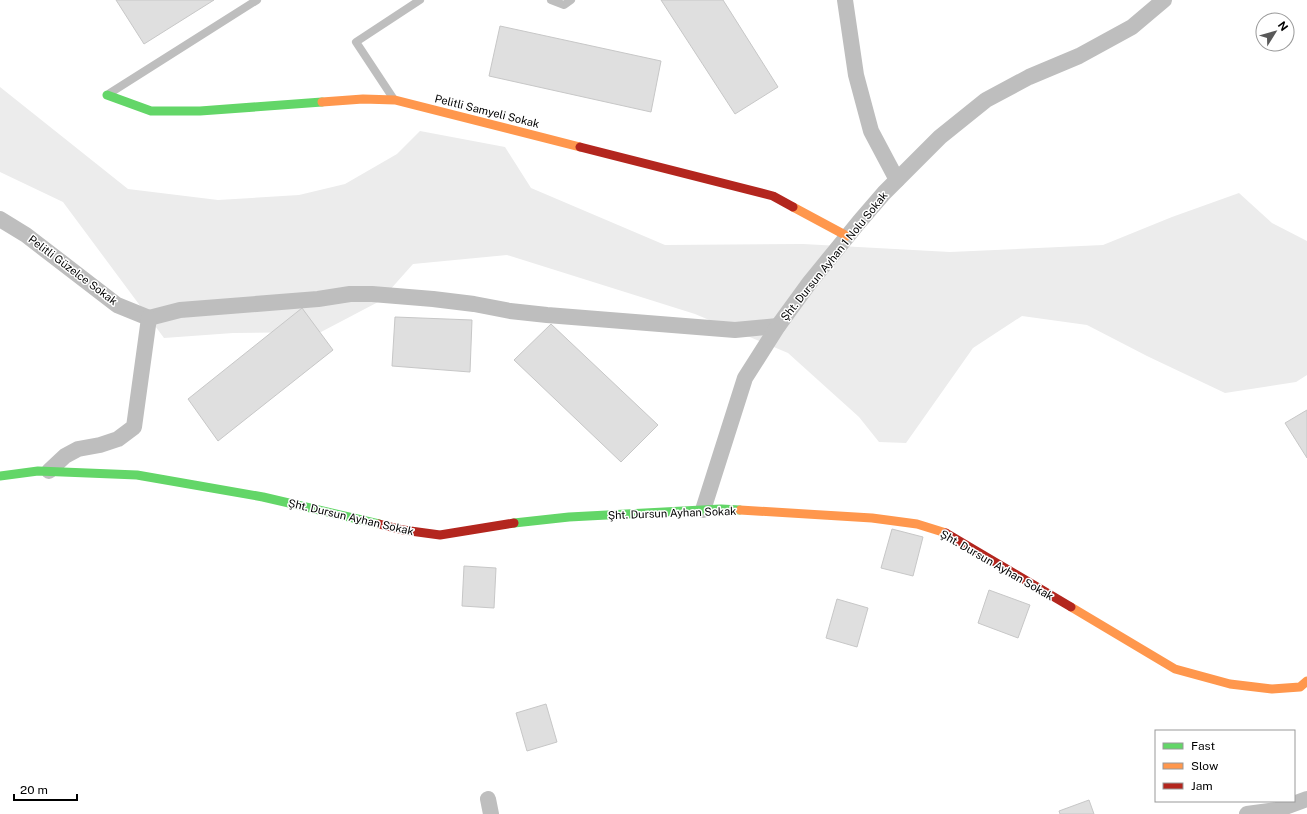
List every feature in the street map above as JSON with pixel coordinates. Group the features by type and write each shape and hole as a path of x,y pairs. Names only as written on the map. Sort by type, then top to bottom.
{"street":[{"path":"845,0 856,75 871,131 897,180"},
{"name":"Şht. Dursun Ayhan 1 Nolu Sokak","path":"703,510 745,378 778,326 810,282 884,193 940,137 986,100 1029,77 1079,56 1132,27 1164,0"},
{"name":"Pelitli Samyeli Sokak","path":"107,95 151,111 200,111 364,99 395,100 773,196 847,236"},
{"name":"Pelitli Güzelce Sokak","path":"0,219 26,235 118,304 149,318"},
{"path":"48,471 65,456 78,449 100,446 118,439 134,427 149,318 180,310 350,294 372,294 454,301 510,311 547,315 735,330 778,326"},
{"name":"Şht. Dursun Ayhan Sokak","path":"0,476 38,471 137,475 263,497 403,530 440,535 501,524 554,519 721,509 864,517 917,524 944,532 1175,669 1230,684 1272,689 1300,686 1307,681"},
{"path":"1247,814 1277,810 1307,799"}],"lane":[{"path":"107,95 257,0"},
{"path":"395,100 356,42 420,0"},
{"path":"551,0 564,4 571,0"}],"shaded area":[{"path":"0,87 128,189 218,200 299,195 345,184 397,154 420,131 505,147 531,188 665,245 803,244 950,252 1103,245 1172,217 1239,193 1272,223 1307,241 1307,375 1296,382 1225,393 1147,356 1087,325 1022,316 973,348 906,443 879,442 859,417 788,353 695,314 507,255 413,264 380,301 321,332 233,333 164,338 63,202 0,172"}],"building":[{"path":"116,0 214,0 144,44"},
{"path":"661,0 723,0 778,87 735,114"},
{"path":"500,26 661,61 651,112 489,76"},
{"path":"302,308 333,350 218,441 188,399"},
{"path":"395,317 472,320 470,372 392,366"},
{"path":"551,324 658,425 621,462 514,360"},
{"path":"1307,410 1307,458 1285,423"},
{"path":"892,529 923,537 913,576 881,568"},
{"path":"464,566 496,568 494,608 462,606"},
{"path":"989,590 1030,605 1018,638 978,623"},
{"path":"837,599 868,608 857,647 826,638"},
{"path":"546,704 557,742 527,751 516,713"},
{"path":"1089,800 1094,814 1060,814 1059,811"}],"traffic: fast":[{"path":"107,95 151,111 200,111 322,102"},
{"path":"0,476 38,471 137,475 263,497 379,524"},
{"path":"514,523 569,517 721,509 740,510"}],"traffic: slow":[{"path":"322,102 363,99 395,100 580,147"},
{"path":"793,207 847,236"},
{"path":"740,510 872,518 917,524 946,533"},
{"path":"1071,607 1175,669 1230,684 1272,689 1300,687 1307,681"}],"traffic: jam":[{"path":"580,147 773,196 793,207"},
{"path":"379,524 403,530 440,535 514,523"},
{"path":"946,533 1071,607"}]}
